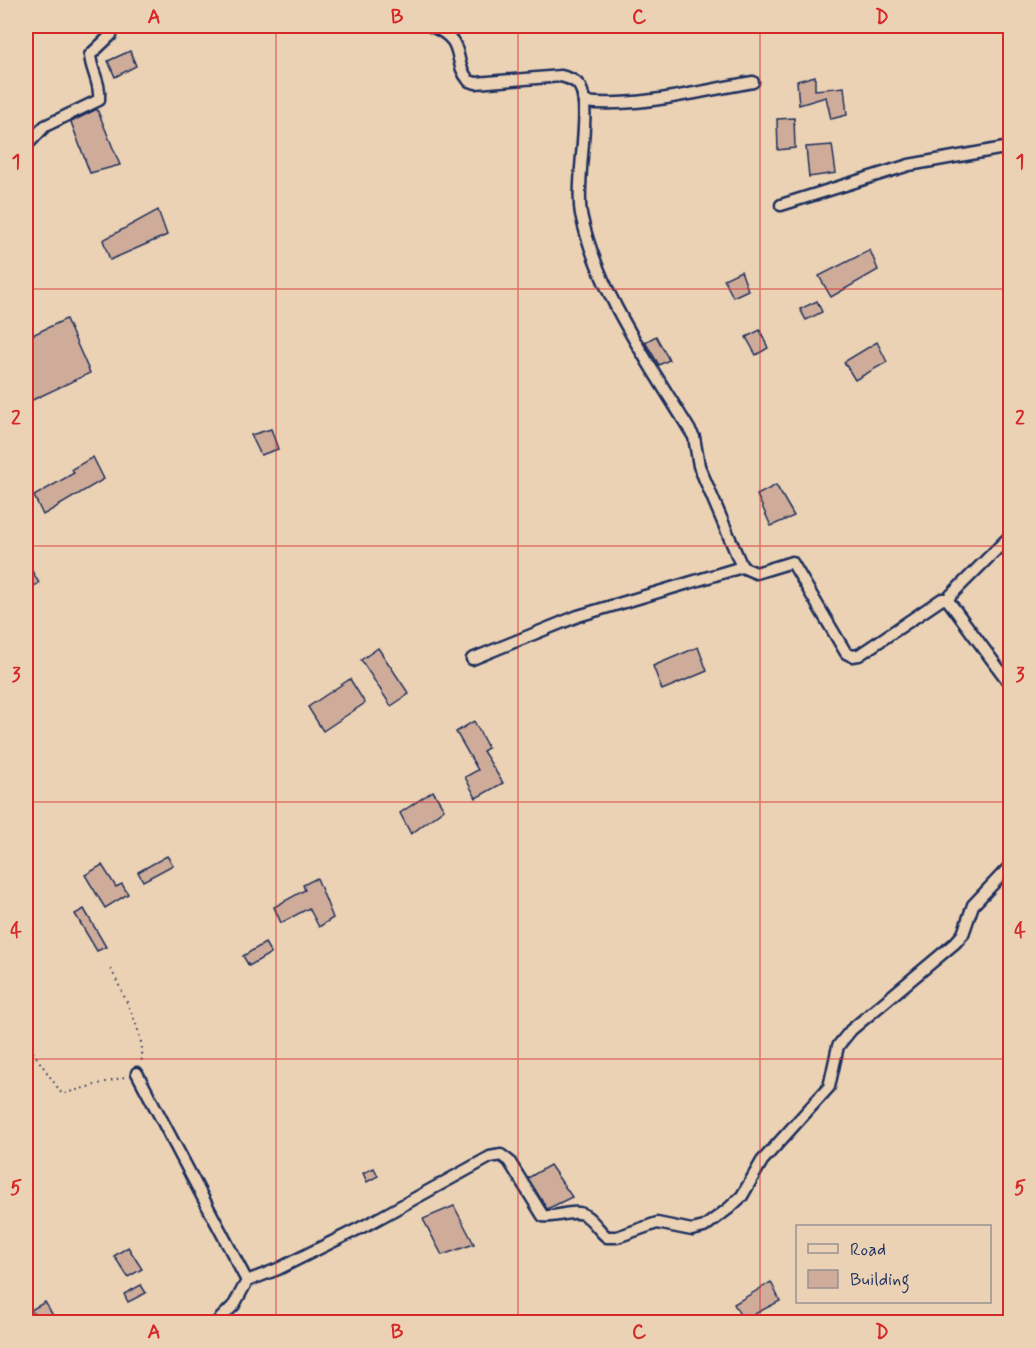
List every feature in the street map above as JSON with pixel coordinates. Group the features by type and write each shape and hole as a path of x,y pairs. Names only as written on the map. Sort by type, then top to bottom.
{"street":[{"path":"26,146 45,126 99,100 101,87 90,62 90,55 111,35 114,26"},
{"path":"431,26 447,33 453,39 469,81 477,83 561,76 572,79 580,87 584,102 578,185 581,212 593,261 694,437 699,466 742,567"},
{"path":"584,102 603,104 635,101 753,82"},
{"path":"781,205 909,165 1011,147"},
{"path":"472,659 578,616 742,567 756,573 792,561 846,653 852,656 859,654 942,599 947,599 1011,536"},
{"path":"947,599 1011,684"},
{"path":"217,1323 234,1305 247,1281 278,1269 490,1157 501,1155 509,1161 543,1216 554,1218 576,1212 585,1215 607,1237 617,1237 657,1223 692,1230 705,1227 742,1196 762,1161 829,1087 838,1046 851,1030 955,943 963,934 973,905 1011,866"},
{"path":"137,1073 247,1281"}],"path":[{"path":"26,1042 62,1094 137,1073 144,1052 130,1008 111,969"}],"building":[{"path":"130,51 136,66 115,77 108,61"},
{"path":"815,76 815,90 844,87 847,115 831,119 826,97 799,105 797,81"},
{"path":"97,109 120,165 90,173 71,122"},
{"path":"794,118 795,148 778,150 777,119"},
{"path":"832,145 836,173 809,177 806,147"},
{"path":"158,210 167,235 110,260 103,240"},
{"path":"870,250 878,270 831,297 819,276"},
{"path":"741,271 748,290 733,297 724,279"},
{"path":"817,301 822,312 806,320 800,309"},
{"path":"66,319 90,373 26,403 26,338"},
{"path":"760,330 768,348 756,355 746,337"},
{"path":"656,336 669,360 659,365 645,342"},
{"path":"877,342 887,362 855,380 844,362"},
{"path":"271,429 278,449 261,455 251,435"},
{"path":"93,457 104,479 43,515 34,496 74,473 72,469"},
{"path":"776,485 794,516 771,526 757,495"},
{"path":"32,571 39,583 26,591 26,575"},
{"path":"698,647 707,671 662,690 653,666"},
{"path":"378,648 409,694 391,706 361,660"},
{"path":"350,679 365,703 323,731 308,707"},
{"path":"474,721 488,748 483,751 503,783 476,798 465,777 478,770 456,732"},
{"path":"433,791 444,809 411,834 400,813"},
{"path":"167,856 173,865 143,881 138,872"},
{"path":"102,865 116,887 122,884 128,894 105,908 85,875"},
{"path":"317,878 333,918 319,927 309,908 281,923 274,907 305,890 303,885"},
{"path":"84,909 106,947 97,951 75,914"},
{"path":"265,943 271,953 249,966 243,956"},
{"path":"550,1165 572,1197 547,1209 528,1178"},
{"path":"374,1168 378,1176 367,1182 363,1173"},
{"path":"454,1206 474,1244 442,1255 423,1219"},
{"path":"128,1247 142,1269 128,1277 114,1256"},
{"path":"771,1282 780,1301 743,1320 734,1304"},
{"path":"141,1285 146,1293 128,1302 124,1294"},
{"path":"45,1302 55,1319 39,1323 31,1310"}]}
